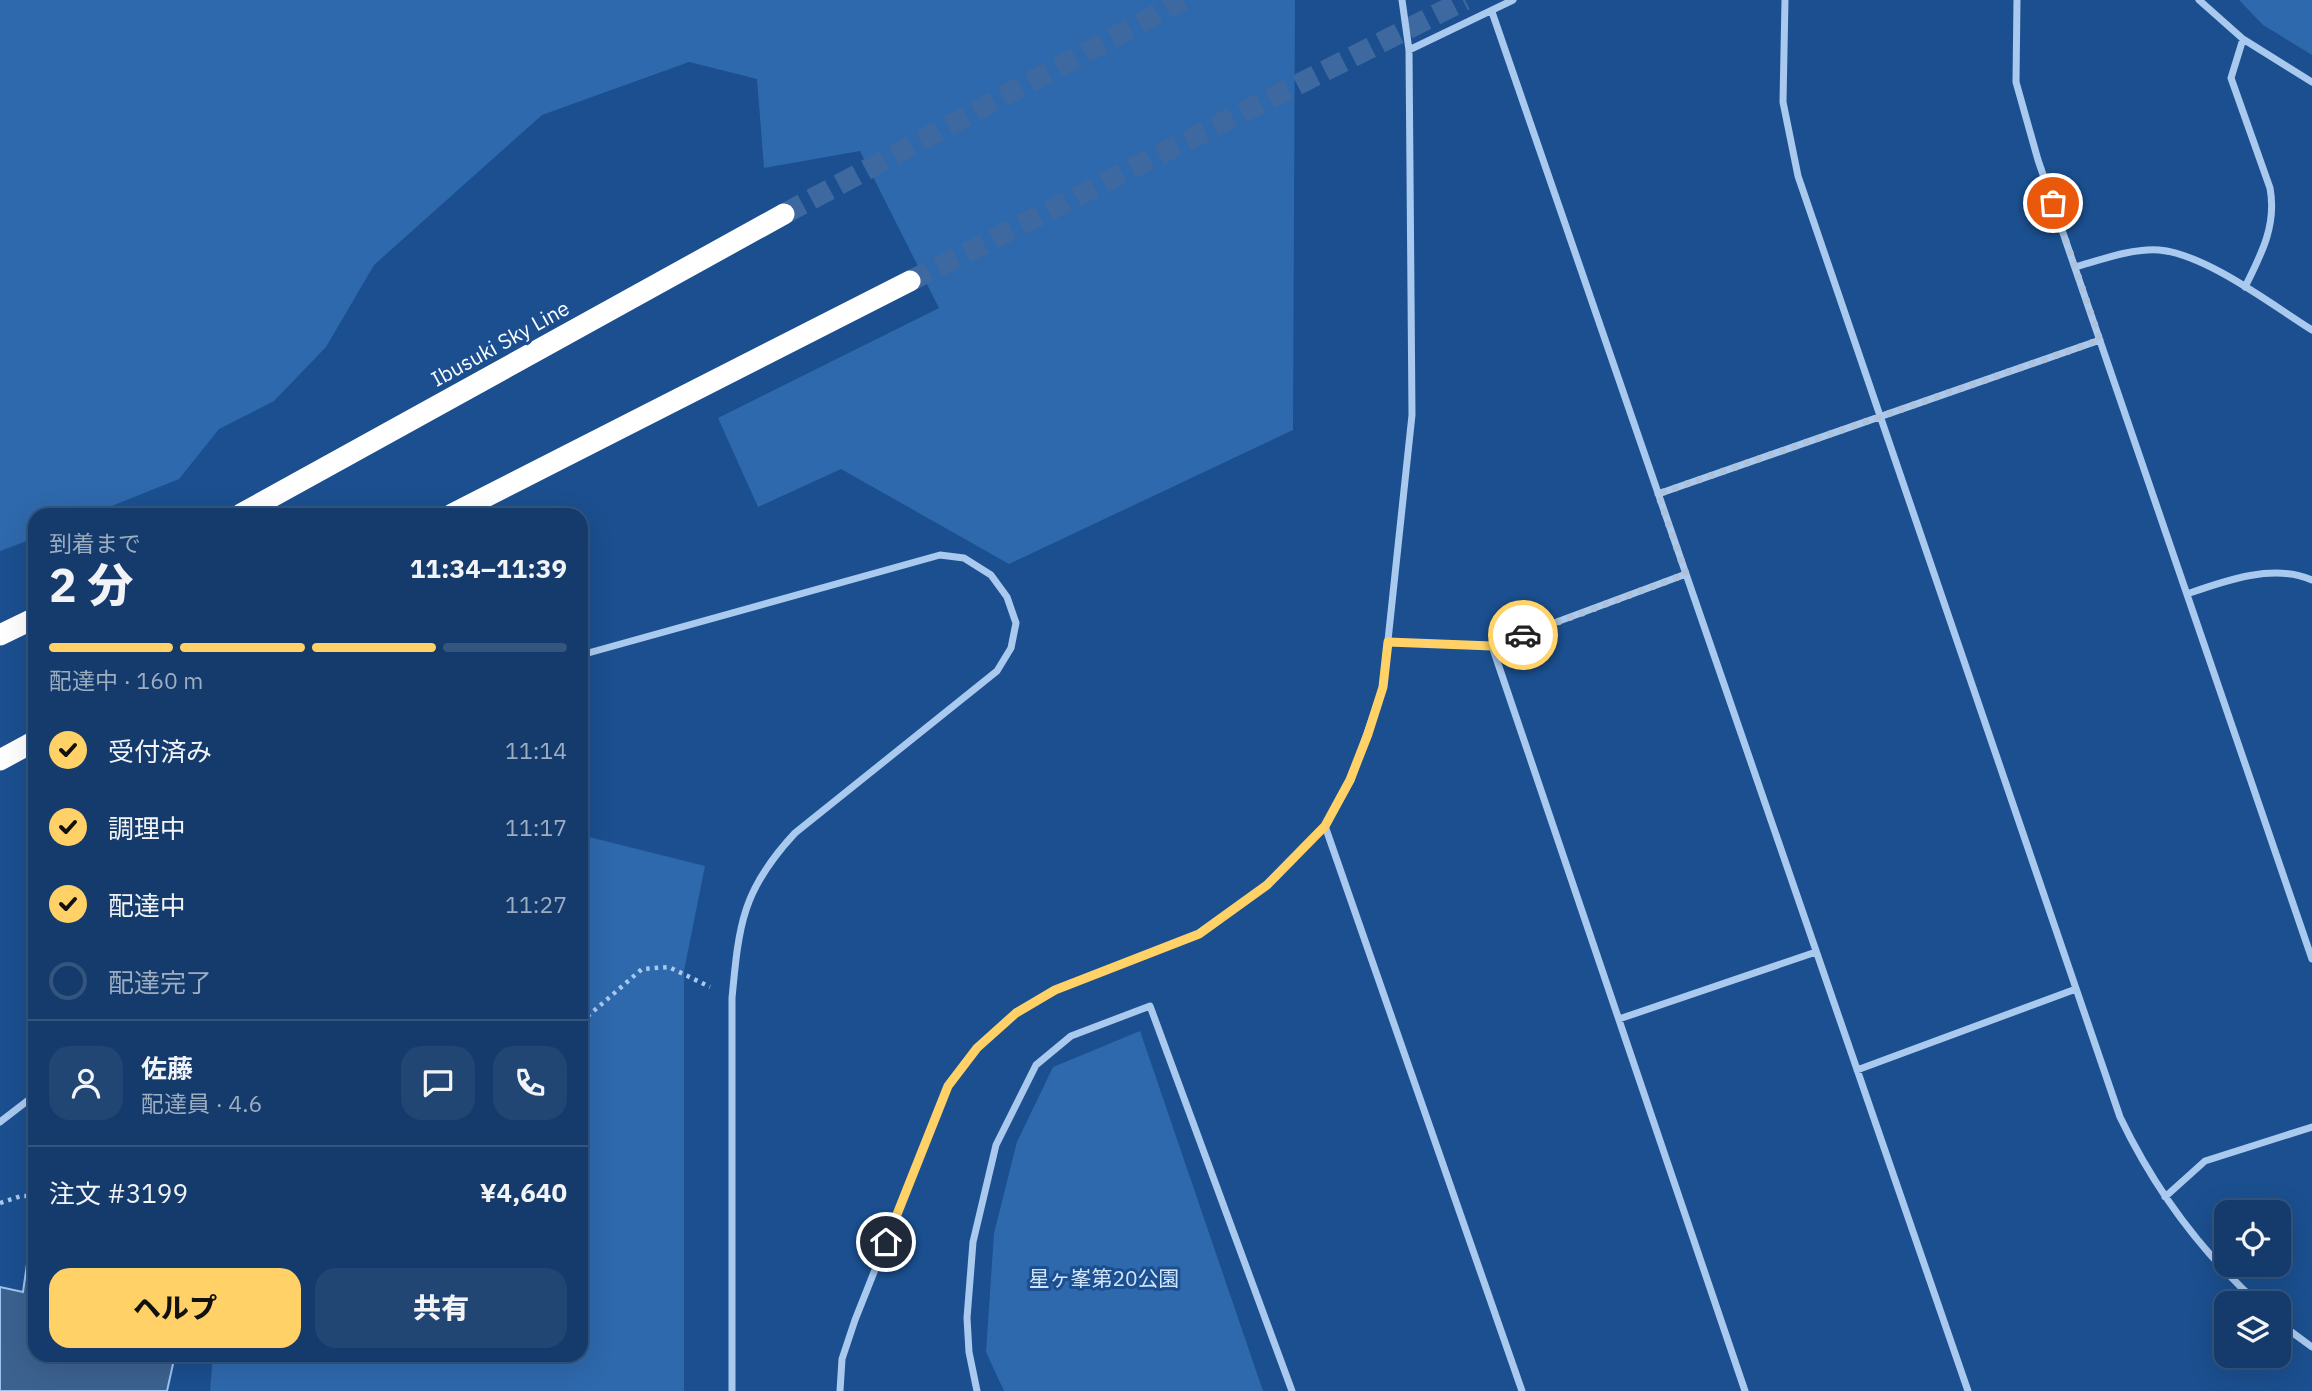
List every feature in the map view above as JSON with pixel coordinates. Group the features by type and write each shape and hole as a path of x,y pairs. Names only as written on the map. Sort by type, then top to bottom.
{"highway":[{"name":"Ibusuki Sky Line","path":"252,508 784,214"},
{"path":"464,508 910,281"},
{"path":"0,635 28,621"},
{"path":"0,760 28,745"}],"street":[{"path":"840,1391 842,1359 855,1320 948,1086 977,1048 1016,1013 1055,990 1199,934 1267,885 1325,826 1350,780 1383,687 1412,415 1409,50 1402,0"},
{"path":"1409,50 1513,0"},
{"path":"1785,0 1783,102 1798,176 2120,1117 2165,1197 2207,1253 2246,1291"},
{"path":"2017,0 2015,82 2038,160 2312,959"},
{"path":"2199,0 2243,39 2312,82"},
{"path":"1492,12 1968,1391"},
{"path":"2243,39 2231,78 2273,202 2272,219 2264,249 2245,287"},
{"path":"2075,267 2118,255 2159,250 2194,259 2245,287 2312,330"},
{"path":"1658,494 2100,340"},
{"path":"588,654 940,555 964,558 991,575 1007,597 1016,623 1011,648 997,671 795,833 771,859 748,899 737,942 732,998 732,1391"},
{"path":"2187,594 2234,578 2268,573 2312,580"},
{"path":"1388,642 1492,646 1686,574"},
{"path":"1492,646 1745,1391"},
{"path":"1325,826 1522,1391"},
{"path":"1619,1019 1816,953"},
{"path":"1857,1070 2076,989"},
{"path":"977,1391 969,1352 967,1318 973,1242 996,1145 1037,1065 1070,1036 1150,1006 1292,1391"},
{"path":"0,1122 28,1100"},
{"path":"2165,1197 2205,1161 2312,1127"},
{"path":"2291,1332 2312,1347"}],"path":[{"path":"588,1016 642,970 669,967 732,998"},
{"path":"0,1203 28,1196"}],"green space":[{"path":"0,0 1295,0 1293,430 1009,564 841,469 758,507 718,418 939,308 860,151 764,168 757,79 689,62 542,115 374,265 326,347 274,401 219,429 179,479 107,508 28,508 28,541 0,551"},
{"path":"2239,0 2312,0 2312,55 2263,25"},
{"path":"588,837 705,866 684,971 684,1391 210,1391 212,1362 588,1362"},
{"name":"星ヶ峯第20公園","path":"1140,1031 1263,1391 1004,1391 986,1352 994,1233 1017,1142 1053,1067"}],"shaded area":[{"path":"28,1257 28,1362 173,1362 167,1391 0,1391 0,1287 23,1292"}],"tunnel":[{"path":"784,214 1183,0"},
{"path":"910,281 1465,0"}],"way so far":[{"path":"1523,635 1686,574 1658,494 2100,340 2053,203"}],"route":[{"path":"886,1242 948,1086 977,1048 1016,1013 1055,990 1199,934 1267,885 1325,826 1350,780 1368,734 1383,687 1388,642 1492,646 1523,635"}]}
